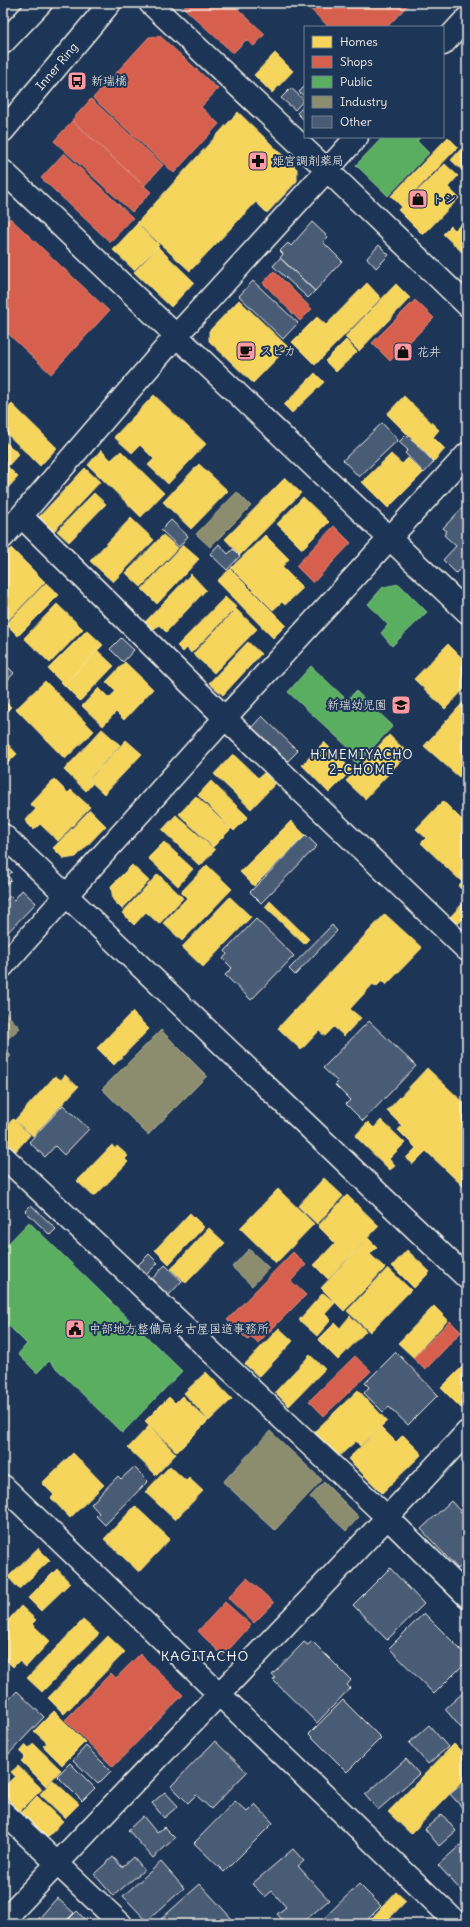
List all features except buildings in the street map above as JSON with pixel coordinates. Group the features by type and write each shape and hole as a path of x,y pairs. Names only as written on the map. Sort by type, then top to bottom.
{"street":[{"path":"3,43 41,3"},
{"name":"Inner Ring","path":"3,131 110,3"},
{"path":"150,3 467,305"},
{"path":"444,43 467,18"},
{"path":"3,537 22,517 176,336 356,138"},
{"path":"3,171 467,612"},
{"path":"3,966 389,537 467,454"},
{"path":"22,517 225,718 467,950"},
{"path":"3,835 467,1278"},
{"path":"3,1156 388,1518 467,1596"},
{"path":"3,1921 219,1693 388,1518 467,1432"},
{"path":"3,1486 458,1924"},
{"path":"3,1812 121,1924"}],"place":[{"name":"新瑞橋","path":"77,81"},
{"name":"姫宮調剤薬局","path":"258,161"},
{"name":"トシ","path":"418,199"},
{"name":"スピカ","path":"246,351"},
{"name":"花井","path":"403,352"},
{"name":"新瑞幼児園","path":"401,705"},
{"name":"中部地方整備局名古屋国道事務所","path":"75,1329"}],"district":[{"name":"HIMEMIYACHO 2-CHOME","path":"362,762"},
{"name":"KAGITACHO","path":"205,1656"}]}
